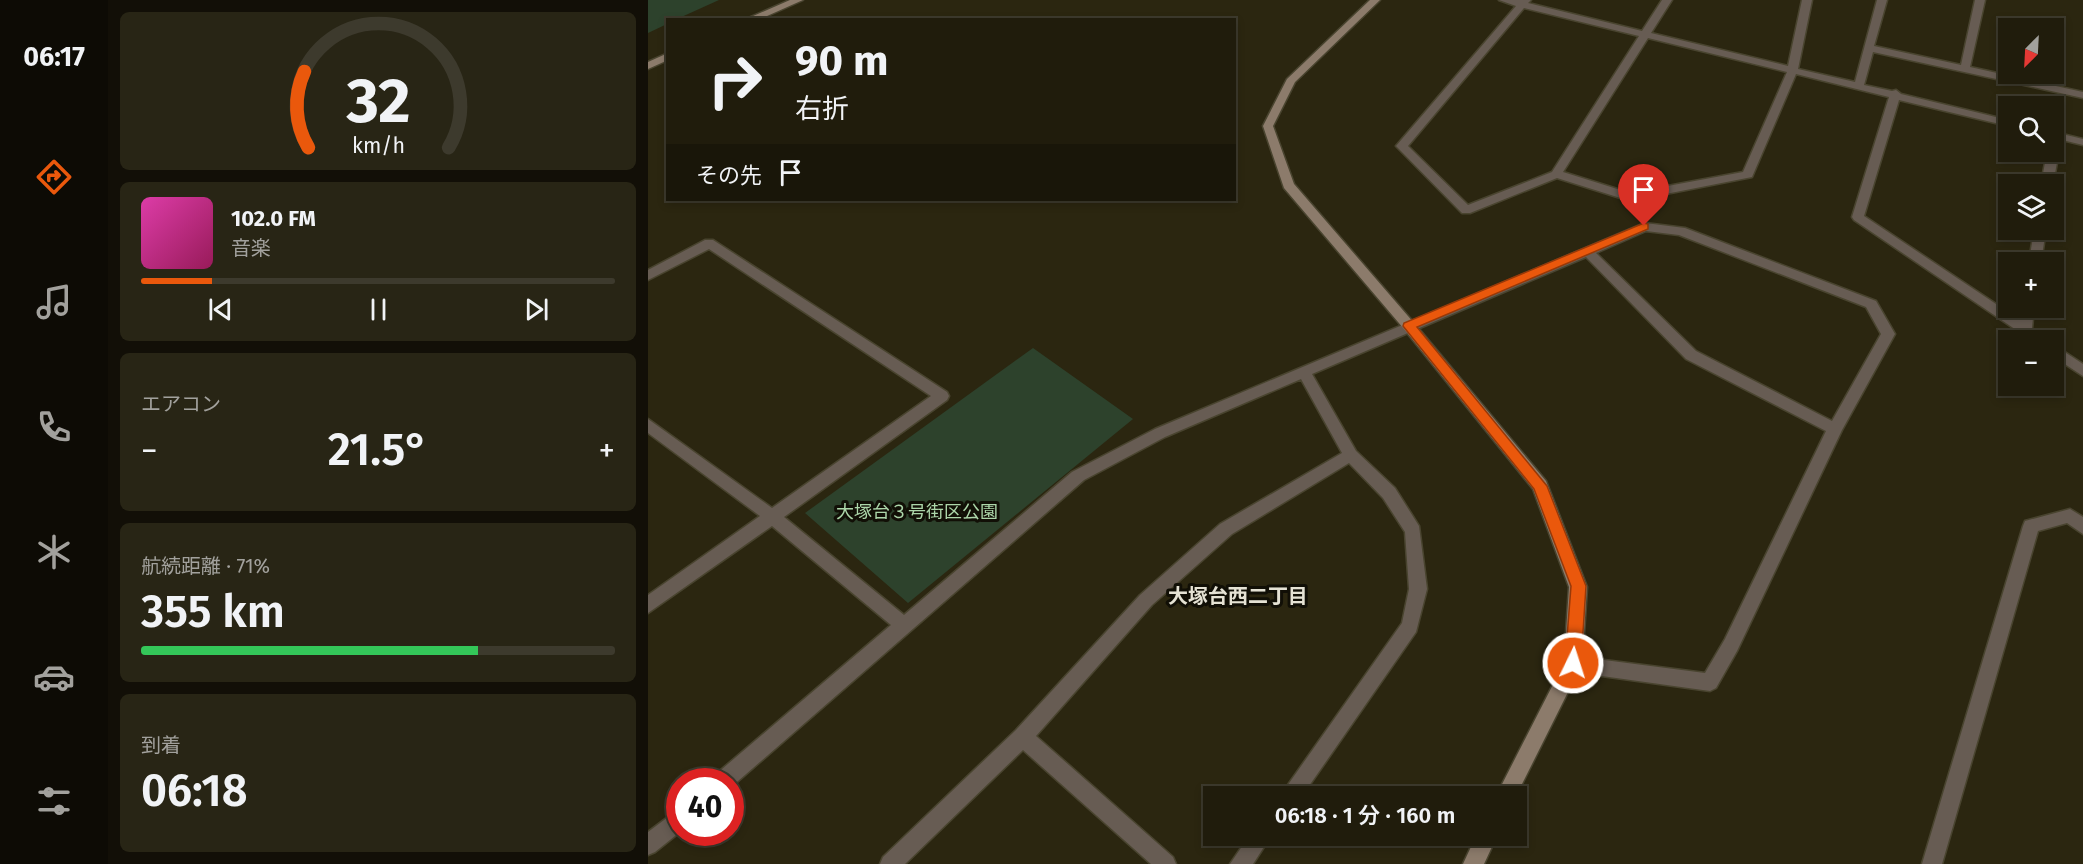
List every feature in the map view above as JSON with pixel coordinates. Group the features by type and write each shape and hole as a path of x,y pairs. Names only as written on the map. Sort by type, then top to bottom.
{"street":[{"path":"752,18 798,0"},
{"path":"1375,0 1291,81 1268,126 1288,185 1409,326 1540,486 1578,586 1573,663 1511,786"},
{"path":"1504,0 1524,2 1646,34 1896,93 1998,120"},
{"path":"1524,2 1402,146 1466,210 1556,174 1667,0"},
{"path":"1556,174 1630,197 1748,175 1793,69 1807,0"},
{"path":"1859,85 1882,0"},
{"path":"1965,68 1980,0"},
{"path":"1869,48 2083,95"},
{"path":"648,66 666,57"},
{"path":"1896,93 1858,217 2025,329 2027,318"},
{"path":"2064,139 2083,142"},
{"path":"738,768 1078,476 1160,433 1644,226 1681,231 1870,304 1888,334 1835,429 1731,645 1710,682 1573,663"},
{"path":"648,276 709,243 942,396 648,605"},
{"path":"1587,252 1691,355 1835,429"},
{"path":"2064,357 2083,371"},
{"path":"1297,786 1410,626 1418,589 1413,531 1389,493 1351,455 1304,372"},
{"path":"648,425 773,517 905,626"},
{"path":"890,864 1023,737 1146,600 1226,529 1351,455"},
{"path":"1932,864 2031,526 2070,516 2083,527"},
{"path":"1023,737 1166,864"},
{"path":"648,845 666,830"},
{"path":"1240,864 1254,846"},
{"path":"1473,864 1482,846"}],"green space":[{"path":"648,0 719,0 679,18 666,18 666,24 648,33"},
{"name":"大塚台３号街区公園","path":"1033,348 1133,419 908,603 805,513"}],"district":[{"name":"大塚台西二丁目","path":"1238,596"}],"route":[{"path":"1573,663 1578,586 1540,486 1409,326 1644,226"}]}
